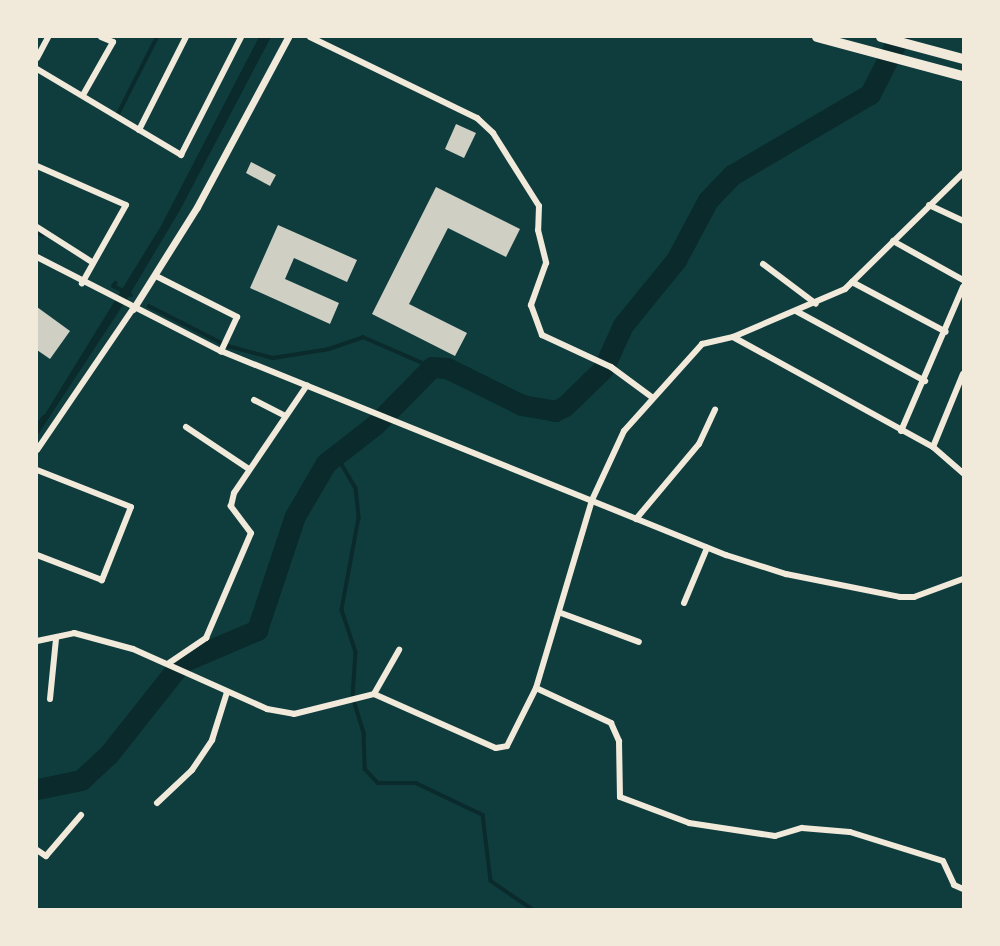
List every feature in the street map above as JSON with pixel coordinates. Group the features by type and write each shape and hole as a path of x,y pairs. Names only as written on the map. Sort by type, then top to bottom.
{"main road":[{"path":"817,37 963,76"},
{"path":"884,38 963,59"}],"street":[{"path":"38,53 48,37"},
{"path":"83,95 113,42 101,37"},
{"path":"139,130 186,37"},
{"path":"37,69 181,155 241,37"},
{"path":"37,457 38,449 130,307 156,276 288,37"},
{"path":"310,37 477,118 493,133 539,206 538,230 547,263 531,304 542,335 603,362 653,398"},
{"path":"37,166 126,205 82,283"},
{"path":"37,640 56,639 74,633 170,664 267,709 293,713 374,694 496,748 507,746 536,688 561,613 592,500 624,431 702,344 733,338 816,304 852,282 963,173"},
{"path":"929,205 963,221"},
{"path":"37,227 92,262"},
{"path":"893,241 963,279"},
{"path":"37,257 130,307 307,385 707,548 786,574 900,597 915,597 961,579 963,572"},
{"path":"763,264 816,304"},
{"path":"156,276 237,317 223,347"},
{"path":"852,282 946,332"},
{"path":"901,431 925,381 963,287"},
{"path":"796,311 925,381"},
{"path":"733,338 933,447 963,472"},
{"path":"933,447 963,374"},
{"path":"170,664 206,638 251,533 231,506 249,469 307,385"},
{"path":"254,400 285,416"},
{"path":"636,519 698,444 715,409"},
{"path":"186,427 249,469"},
{"path":"37,470 131,507 102,580 37,555"},
{"path":"684,603 707,548"},
{"path":"561,613 639,642"},
{"path":"50,699 56,639"},
{"path":"374,694 398,649"},
{"path":"536,688 611,723 619,741 620,797 689,823 775,836 802,828 850,832 943,861 954,885 963,889"},
{"path":"158,803 191,770 212,740 227,692"},
{"path":"37,850 46,856 81,816"}],"water":[{"path":"259,37 271,37 180,210 127,299 37,436 37,427 161,226"}],"building":[{"path":"456,124 476,133 464,158 445,149"},
{"path":"251,162 276,175 270,186 246,173"},
{"path":"436,187 520,229 506,257 448,228 409,304 467,333 455,356 372,314"},
{"path":"278,225 357,260 347,282 294,258 285,279 339,303 330,324 250,288"},
{"path":"37,307 70,331 50,359 37,350"}],"waterway":[{"path":"118,114 157,37"},
{"path":"37,789 81,780 109,754 182,662 257,630 295,516 326,463 376,424 432,367 447,368 522,405 555,411 565,406 603,369 623,325 676,260 708,200 732,175 870,94 899,37"},
{"path":"37,232 42,235"},
{"path":"116,283 114,286 131,295"},
{"path":"149,306 228,346 273,358 329,349 363,337 432,367"},
{"path":"37,426 44,417"},
{"path":"336,454 356,488 359,518 342,610 356,652 353,697 364,734 365,769 378,783 416,783 483,815 491,881 532,909"}]}
